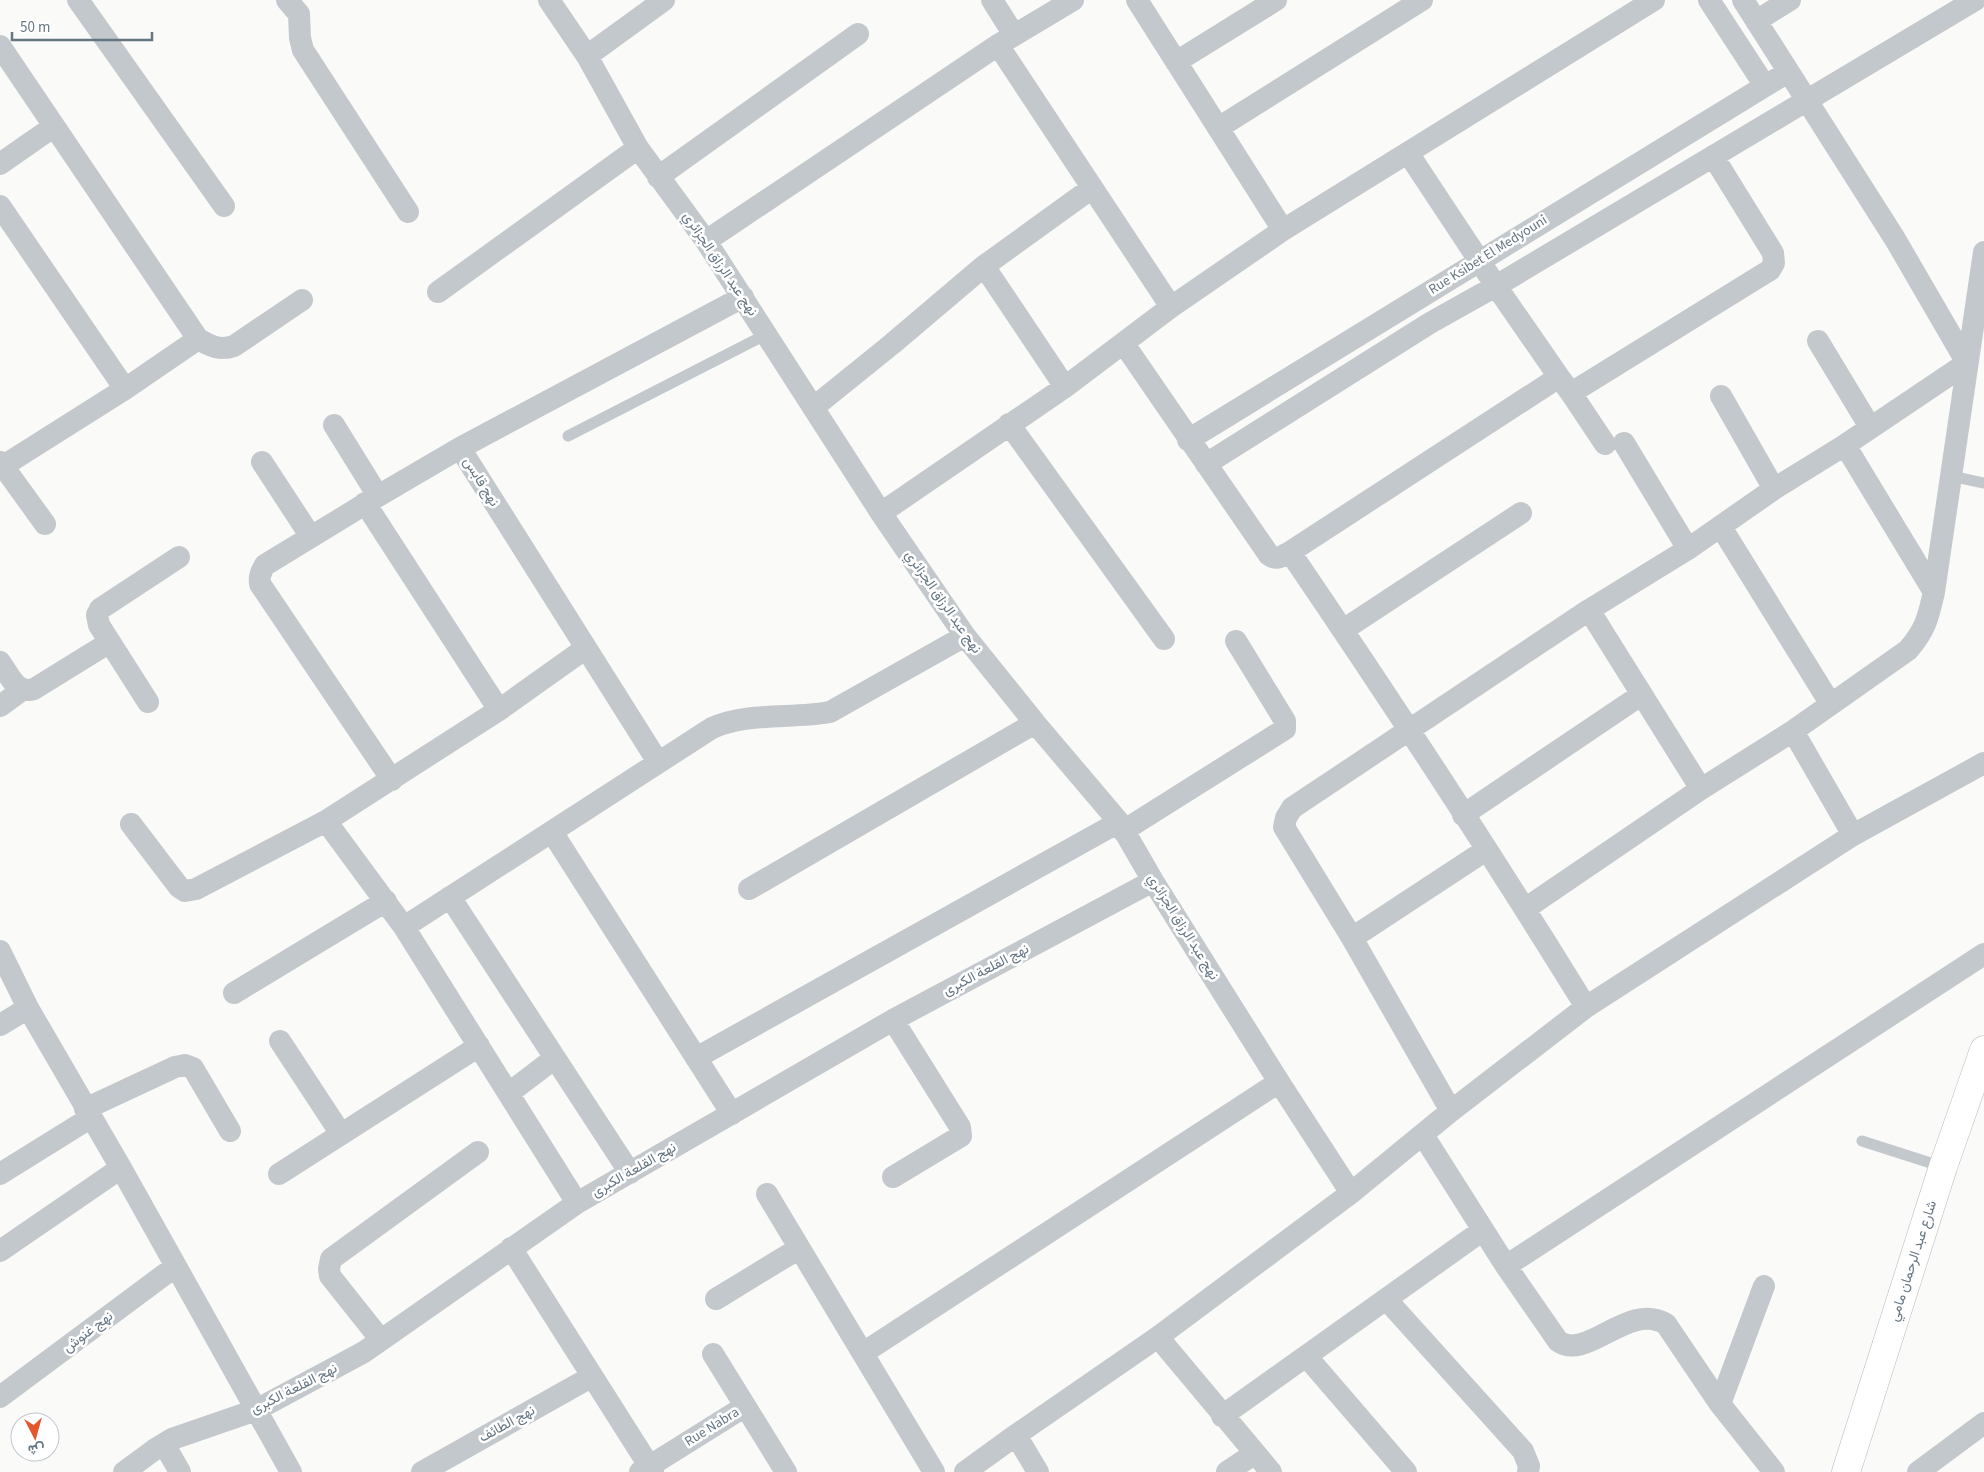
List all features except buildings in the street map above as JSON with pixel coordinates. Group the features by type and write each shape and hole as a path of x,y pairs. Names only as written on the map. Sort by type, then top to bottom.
{"street":[{"path":"78,0 224,206"},
{"path":"287,0 299,14 301,25 300,38 303,50 408,212"},
{"name":"نهج عبد الرزاق الجزائري","path":"549,0 587,56 638,148 706,241 881,513 965,636 1121,826 1279,1082 1351,1193"},
{"path":"587,56 664,0"},
{"path":"992,0 1006,40 1092,188 1171,307"},
{"path":"706,241 1006,40 1073,0"},
{"path":"1137,0 1283,230"},
{"path":"1176,62 1276,0"},
{"path":"1218,128 1422,0"},
{"path":"881,513 1065,387 1171,307 1283,230 1654,0"},
{"path":"1709,0 1765,86"},
{"path":"1743,0 1895,239 1967,363"},
{"path":"1756,21 1790,0"},
{"name":"Rue Ksibet El Medyouni","path":"1206,464 1430,323 1496,286 1975,0"},
{"path":"658,177 858,34"},
{"path":"0,46 198,339 215,349 225,349 234,346 302,300"},
{"name":"Rue Ksibet El Medyouni","path":"1188,440 1788,72"},
{"path":"0,164 53,127"},
{"path":"438,292 638,148"},
{"path":"1408,153 1496,286 1565,385 1614,444 1688,549"},
{"path":"1124,344 1268,556 1279,558 1565,385 1770,270 1774,263 1772,253 1713,156"},
{"path":"814,407 900,338 984,266 1092,188"},
{"path":"0,206 125,389"},
{"path":"1525,909 1701,788 1793,731 1830,703 1908,650 1921,634 1927,622 1934,592 1984,252"},
{"path":"984,266 1065,387"},
{"name":"نهج قابس","path":"658,762 460,448 743,297"},
{"path":"45,524 2,464 125,389 198,339"},
{"path":"1818,341 1870,427"},
{"path":"1451,1111 1352,938 1284,827 1284,823 1292,808 1589,610 1688,549 1774,489 1845,445 1967,363"},
{"path":"1721,396 1774,489"},
{"path":"1009,424 1164,640"},
{"path":"334,425 372,499 499,710"},
{"path":"1845,445 1934,592"},
{"path":"392,780 260,584 259,578 265,565 372,499 460,448"},
{"path":"262,462 311,537"},
{"path":"1343,630 1521,513"},
{"path":"1721,527 1830,703"},
{"path":"1290,552 1410,729 1586,1007"},
{"path":"148,702 97,620 100,609 179,557"},
{"path":"1589,610 1641,696 1701,788"},
{"path":"404,927 712,728 724,722 830,712 965,636"},
{"path":"696,1058 1121,826 1285,729 1285,721 1236,641"},
{"path":"0,662 17,686 22,690 28,691 110,642"},
{"path":"131,824 179,887 185,891 196,889 326,820 392,780 499,710 586,648"},
{"path":"0,706 22,690"},
{"path":"1463,815 1641,696"},
{"path":"748,889 1035,723"},
{"path":"1793,731 1853,835"},
{"path":"965,1472 1158,1337 1351,1193 1451,1111 1586,1007 1853,835 1984,763"},
{"path":"326,820 404,927 577,1203"},
{"path":"552,832 732,1114"},
{"path":"1352,938 1486,850"},
{"name":"نهج القلعة الكبرى","path":"124,1472 172,1439 256,1410 350,1360 577,1203 892,1020 1154,881"},
{"path":"450,897 630,1173"},
{"path":"234,993 386,901"},
{"path":"0,951 28,1008 121,1168 291,1472"},
{"path":"1506,1266 1984,954"},
{"path":"0,1025 28,1008"},
{"path":"892,1020 960,1127 961,1136 893,1177"},
{"path":"280,1041 341,1134"},
{"path":"280,1174 479,1046"},
{"path":"508,1093 555,1058"},
{"path":"0,1174 88,1113 175,1067 185,1065 194,1068 230,1131"},
{"name":"شارع عبد الرحمان مامي","path":"1846,1472 1943,1167 1982,1069"},
{"path":"863,1353 1279,1082"},
{"path":"1423,1135 1506,1266 1558,1341 1564,1345 1577,1346 1638,1319 1649,1318 1666,1324 1720,1404 1774,1472"},
{"path":"381,1340 330,1276 331,1259 478,1152"},
{"path":"0,1251 121,1168"},
{"path":"767,1194 798,1249 934,1472"},
{"path":"1222,1416 1483,1230"},
{"path":"511,1248 592,1377 647,1470"},
{"path":"716,1299 798,1249"},
{"name":"نهج غنوش","path":"0,1397 176,1266"},
{"path":"1720,1404 1764,1286"},
{"path":"1386,1299 1523,1451 1529,1466 1528,1472"},
{"path":"1158,1337 1222,1416 1271,1472"},
{"path":"713,1354 744,1407"},
{"path":"1307,1357 1406,1472"},
{"name":"نهج الطائف","path":"422,1472 592,1377"},
{"name":"Rue Nabra","path":"647,1470 744,1407 786,1472"},
{"path":"1918,1472 1984,1423"},
{"path":"1016,1435 1038,1472"},
{"path":"164,1444 180,1472"},
{"path":"1227,1472 1254,1454"}],"lane":[{"path":"568,436 767,334"},
{"path":"1950,476 1984,483"},
{"path":"1862,1141 1943,1167"}]}
